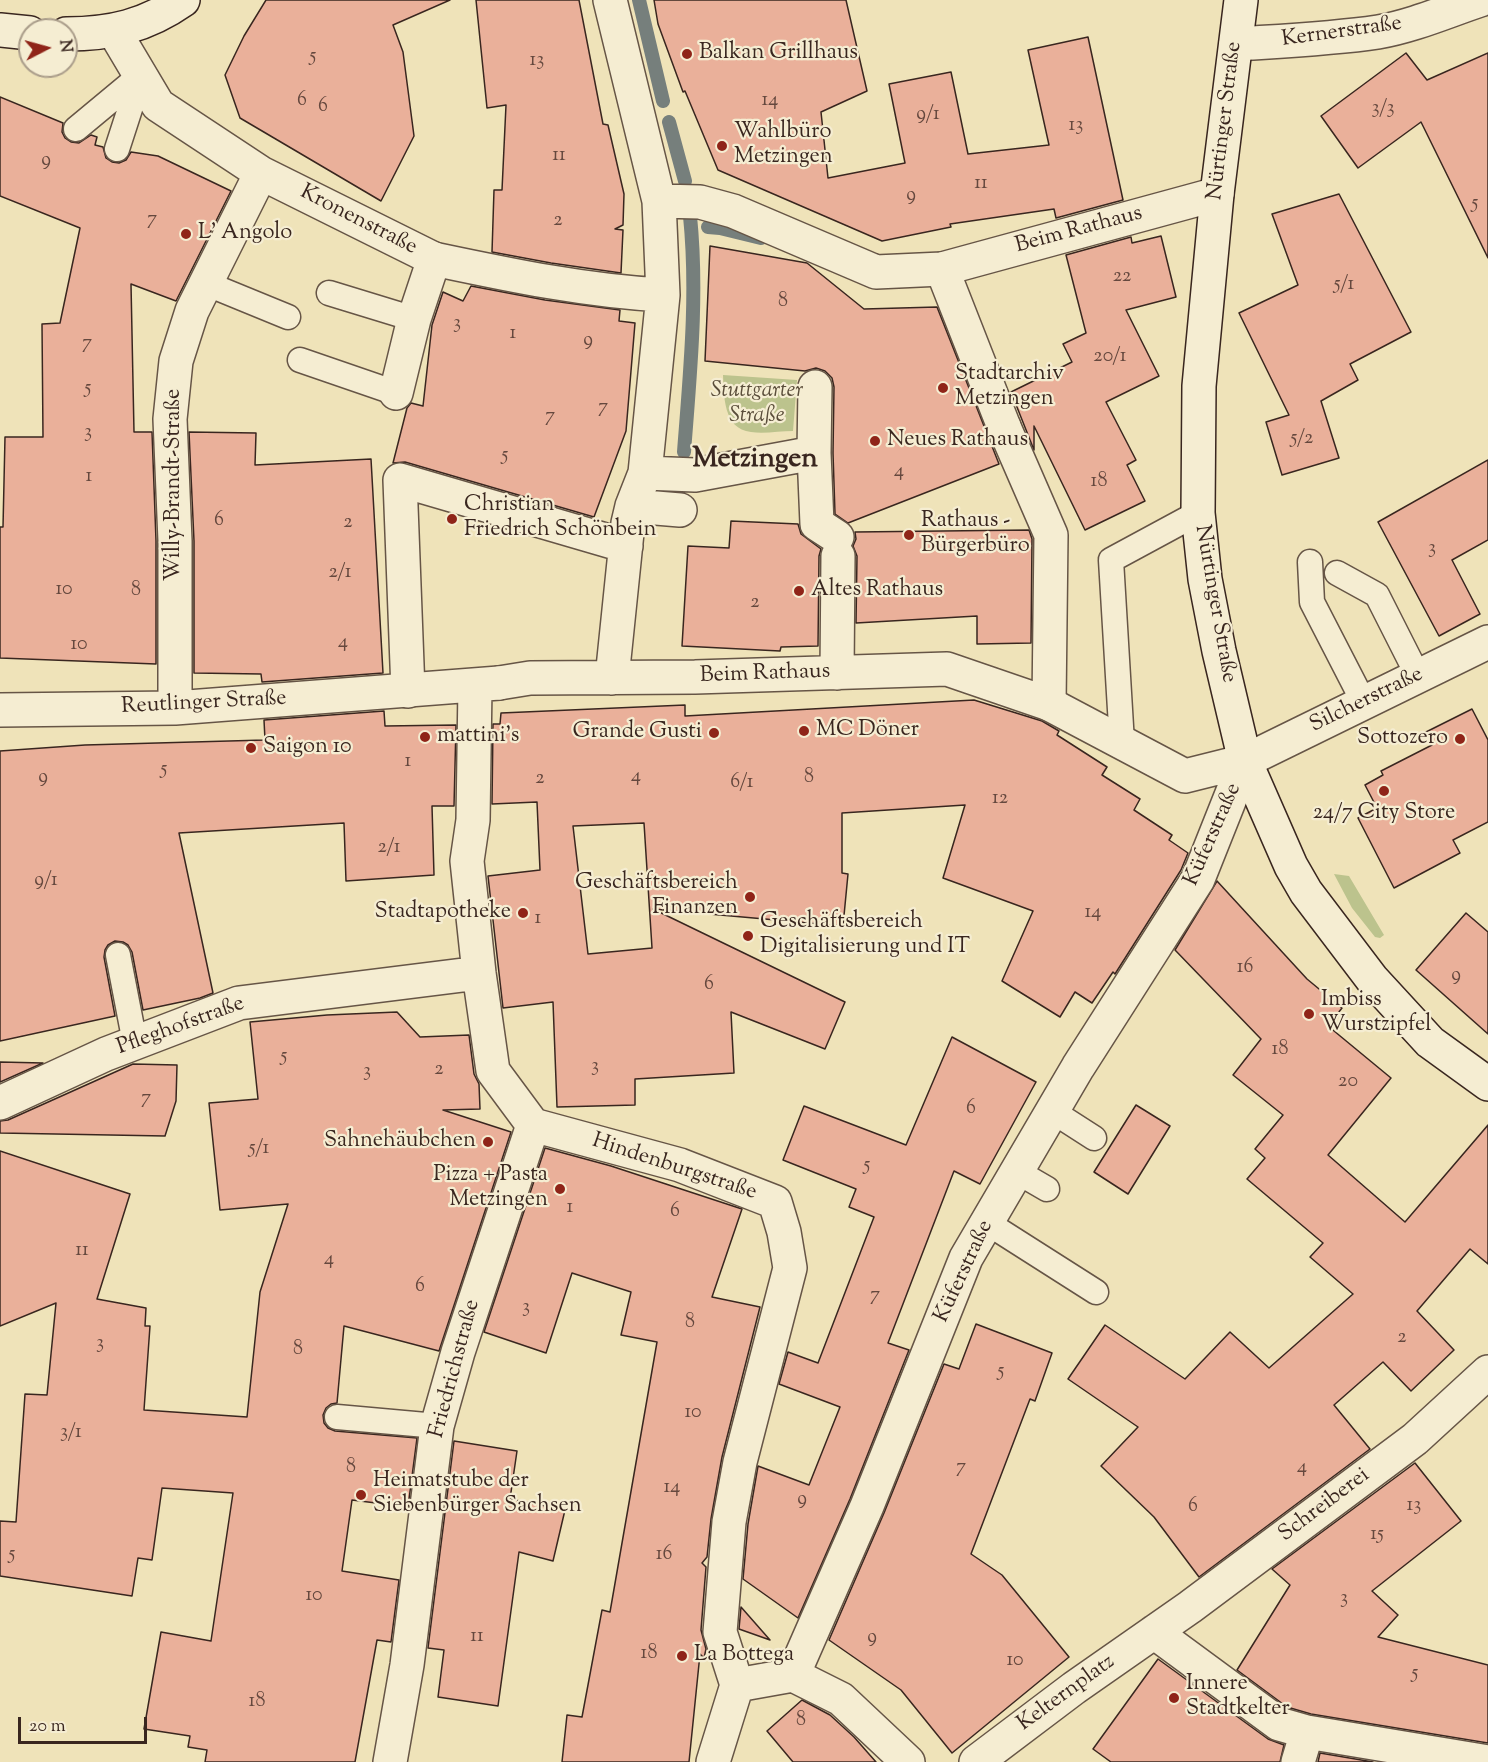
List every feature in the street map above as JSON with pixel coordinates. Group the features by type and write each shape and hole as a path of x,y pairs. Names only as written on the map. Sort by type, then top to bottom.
{"street":[{"path":"78,33 114,31 140,24 169,10 183,0"},
{"path":"610,0 659,201 663,295 645,473 632,506 612,678"},
{"name":"Nürtinger Straße","path":"1241,0 1217,194 1199,386 1198,513 1205,579 1217,640 1245,761 1291,866 1306,892 1372,979 1430,1042 1488,1084"},
{"name":"Kernerstraße","path":"1236,44 1379,32 1480,0"},
{"path":"0,30 18,32"},
{"name":"Kronenstraße","path":"114,31 158,105 261,173 434,259 614,293 663,295"},
{"name":"Willy-Brandt-Straße","path":"176,708 175,541 170,419 176,361 192,311 261,173"},
{"name":"Beim Rathaus","path":"659,201 700,202 733,211 876,272 942,269 1217,194"},
{"path":"396,393 414,320 434,259"},
{"path":"942,269 1004,427 1051,535 1049,704"},
{"path":"815,387 814,453 817,524 838,546 837,673"},
{"path":"645,473 695,476 814,453"},
{"path":"407,682 400,480 626,546"},
{"path":"632,506 680,510"},
{"name":"Silcherstraße","path":"1245,761 1488,642"},
{"name":"Beim Rathaus","path":"487,685 530,678 947,669 1049,704 1185,776 1245,761"},
{"name":"Reutlinger Straße","path":"0,710 176,708 407,682 487,685"},
{"path":"487,685 467,861 479,973 493,1071 533,1125"},
{"name":"Küferstraße","path":"793,1675 871,1495 966,1258 1052,1111 1198,879 1245,761"},
{"name":"Pfleghofstraße","path":"0,1103 82,1064 239,1003 479,973"},
{"name":"Friedrichstraße","path":"390,1762 407,1665 437,1426 475,1300 533,1125"},
{"name":"Hindenburgstraße","path":"533,1125 680,1165 775,1202 784,1232 790,1268 740,1462 729,1522 720,1632 737,1685"},
{"name":"Schreiberei","path":"1154,1632 1415,1439 1488,1372"},
{"path":"1154,1632 1279,1724 1303,1747 1488,1762"},
{"name":"Kelternplatz","path":"981,1761 1154,1632"},
{"path":"713,1762 737,1685 793,1675 841,1699 908,1762"}],"lane":[{"path":"76,129 141,75"},
{"path":"117,149 141,75"},
{"path":"205,283 288,317"},
{"path":"329,293 414,320"},
{"path":"300,360 396,393"},
{"path":"1122,743 1111,560 1198,513"},
{"path":"1310,562 1312,602 1364,703"},
{"path":"1337,573 1377,595 1418,676"},
{"path":"118,955 135,1043"},
{"path":"1052,1111 1094,1138"},
{"path":"1016,1171 1047,1189"},
{"path":"986,1222 1096,1292"},
{"path":"337,1417 437,1426"}],"green space":[{"name":"Stuttgarter Straße","path":"723,375 797,380 793,431 751,432 735,425 727,410"},
{"path":"1334,874 1349,876 1384,935 1380,938 1375,937 1352,908"}],"building":[{"path":"266,0 450,0 393,25 403,52 414,136 381,201 240,118 225,75 244,36"},
{"path":"476,0 579,0 603,124 608,125 624,194 623,225 615,229 623,230 621,273 492,252 494,190 502,190 506,105 487,108"},
{"path":"654,0 846,0 867,91 821,112 828,178 905,163 889,84 951,72 968,154 1049,145 1028,50 1088,37 1123,200 1056,218 1054,209 950,224 951,227 882,241 718,170 685,91 683,92 658,24"},
{"path":"1406,53 1427,80 1488,53 1488,258 1421,122 1358,168 1321,116"},
{"path":"0,97 63,123 62,132 71,142 79,143 91,135 97,137 95,145 103,147 106,158 112,162 119,163 126,160 131,152 158,156 231,191 176,301 131,284 134,432 152,432 156,541 156,664 0,658 0,527 3,527 5,437 43,437 42,324 60,323 80,228 0,196"},
{"path":"1339,194 1411,332 1350,364 1358,380 1321,401 1339,458 1282,475 1266,422 1289,415 1239,313 1298,285 1272,214"},
{"path":"1161,236 1176,297 1126,310 1159,376 1106,402 1136,460 1127,465 1145,501 1085,530 1034,426 1034,450 1011,392 1072,362 1063,344 1086,333 1066,255 1131,237 1132,243"},
{"path":"710,246 807,263 864,309 937,307 999,464 848,523 835,514 834,387 832,378 825,371 816,368 805,371 705,361"},
{"path":"471,286 545,300 620,310 619,321 635,323 626,431 594,517 405,462 393,463 407,408 411,403 423,406 432,325 443,292 463,301"},
{"path":"189,432 256,433 255,465 371,459 383,673 262,682 261,674 194,673 194,541"},
{"path":"1488,460 1488,540 1452,560 1480,614 1439,636 1378,522"},
{"name":"Altes Rathaus","path":"731,521 798,524 801,534 821,549 818,646 781,647 780,651 682,646 688,546 729,548"},
{"path":"1029,530 1032,539 1031,643 977,644 977,616 856,623 857,556 853,546 856,539 855,532"},
{"path":"974,700 1042,721 1059,731 1057,735 1107,767 1102,775 1140,799 1134,810 1172,835 1169,840 1188,853 1181,870 1115,974 1113,972 1092,1003 1075,992 1060,1017 1002,981 1033,911 943,878 965,805 842,813 842,873 848,874 843,926 653,909 845,1002 825,1049 731,1012 734,1073 635,1079 635,1105 557,1107 553,1002 503,1008 488,876 540,870 537,802 492,804 493,724 500,724 501,713 685,705 685,716","holes":["644,823 652,948 588,954 573,826"]},
{"path":"1472,709 1488,740 1488,822 1453,840 1460,853 1394,888 1358,818 1377,808 1365,785 1383,775 1381,771 1432,745 1426,732"},
{"path":"384,711 385,726 456,725 454,806 432,806 434,875 346,881 344,823 179,833 213,993 143,1010 132,952 128,945 115,941 108,945 104,957 115,1016 0,1041 0,751 85,745 265,740 264,720"},
{"path":"1217,881 1307,979 1342,1008 1328,1026 1391,1078 1328,1155 1405,1222 1488,1125 1488,1264 1470,1249 1417,1311 1454,1350 1411,1391 1383,1362 1334,1405 1370,1449 1199,1577 1154,1517 1101,1466 1138,1427 1068,1379 1105,1325 1185,1379 1230,1332 1269,1368 1353,1294 1310,1257 1323,1243 1247,1179 1265,1158 1255,1149 1283,1115 1233,1075 1261,1039 1175,950"},
{"path":"1466,913 1488,932 1488,1034 1416,970"},
{"path":"397,1012 420,1037 469,1035 474,1074 479,1084 480,1109 443,1110 511,1132 439,1351 344,1326 337,1403 326,1408 323,1415 324,1423 335,1431 417,1438 408,1507 352,1500 342,1571 399,1580 391,1642 377,1640 355,1762 205,1762 207,1750 188,1747 190,1736 144,1729 161,1632 211,1641 233,1493 162,1488 152,1560 138,1558 132,1596 0,1576 0,1521 16,1522 25,1394 47,1395 56,1303 0,1326 0,1151 130,1194 97,1299 146,1308 145,1326 150,1326 144,1410 247,1417 260,1292 288,1204 220,1210 209,1103 258,1099 250,1022"},
{"path":"952,1037 1036,1082 980,1184 954,1171 888,1343 909,1350 850,1499 798,1618 743,1579 748,1524 758,1466 809,1485 840,1407 779,1384 788,1352 818,1363 874,1217 849,1207 856,1189 783,1160 804,1106 906,1145"},
{"path":"0,1062 43,1063 0,1082"},
{"path":"133,1064 177,1065 176,1101 165,1136 0,1133 0,1121 8,1120"},
{"path":"1136,1105 1170,1126 1128,1194 1094,1172"},
{"path":"545,1148 611,1166 742,1209 712,1297 760,1307 722,1457 707,1557 702,1563 706,1567 701,1630 706,1649 704,1658 700,1654 689,1762 562,1762 567,1715 582,1717 602,1610 610,1612 657,1342 621,1335 631,1292 572,1273 546,1353 484,1332"},
{"path":"976,1324 1052,1353 1035,1401 1030,1399 971,1554 1002,1575 1069,1657 952,1753 901,1690 829,1640 884,1513 944,1364 959,1369"},
{"path":"454,1441 517,1451 510,1499 565,1510 553,1561 519,1552 498,1706 438,1697 444,1650 428,1648"},
{"path":"1415,1463 1461,1521 1372,1591 1398,1615 1378,1637 1488,1665 1488,1743 1311,1714 1287,1707 1237,1670 1290,1585 1272,1569"},
{"path":"741,1607 770,1640 739,1629"},
{"name":"Innere Stadtkelter","path":"1158,1659 1268,1739 1284,1745 1280,1762 1111,1762 1093,1749"},
{"path":"802,1700 830,1715 876,1762 793,1762 767,1731"},
{"path":"1320,1753 1373,1762 1318,1762"}],"waterway":[{"path":"639,0 663,101"},
{"path":"669,122 685,181"},
{"path":"684,452 693,305 690,216"},
{"path":"708,227 761,238"}],"place":[{"name":"Balkan Grillhaus","path":"687,54"},
{"name":"Wahlbüro Metzingen","path":"722,146"},
{"name":"L' Angolo","path":"186,234"},
{"name":"Stadtarchiv Metzingen","path":"943,388"},
{"name":"Neues Rathaus","path":"875,441"},
{"name":"Christian Friedrich Schönbein","path":"452,519"},
{"name":"Rathaus - Bürgerbüro","path":"909,535"},
{"name":"Altes Rathaus","path":"799,591"},
{"name":"MC Döner","path":"804,731"},
{"name":"Grande Gusti","path":"714,733"},
{"name":"mattini's","path":"425,737"},
{"name":"Sottozero","path":"1460,739"},
{"name":"Saigon 10","path":"251,748"},
{"name":"24/7 City Store","path":"1384,791"},
{"name":"Geschäftsbereich Finanzen","path":"750,897"},
{"name":"Stadtapotheke","path":"523,913"},
{"name":"Geschäftsbereich Digitalisierung und IT","path":"748,936"},
{"name":"Imbiss Wurstzipfel","path":"1309,1014"},
{"name":"Sahnehäubchen","path":"488,1142"},
{"name":"Pizza + Pasta Metzingen","path":"560,1189"},
{"name":"Heimatstube der Siebenbürger Sachsen","path":"361,1495"},
{"name":"La Bottega","path":"682,1656"},
{"name":"Innere Stadtkelter","path":"1174,1698"}],"district":[{"name":"Metzingen","path":"755,461"}]}
